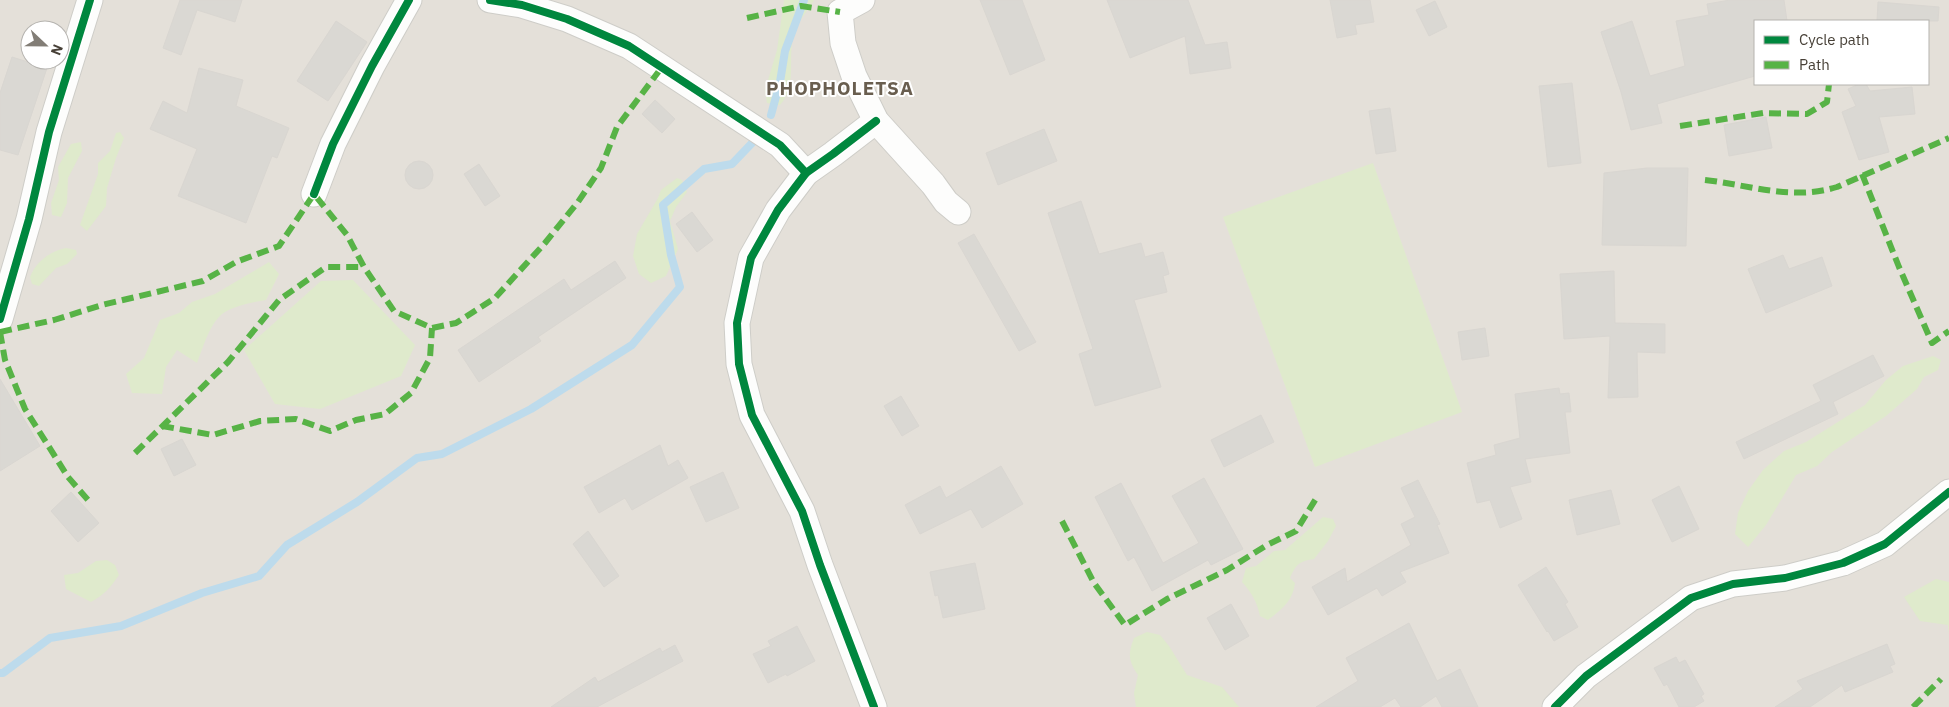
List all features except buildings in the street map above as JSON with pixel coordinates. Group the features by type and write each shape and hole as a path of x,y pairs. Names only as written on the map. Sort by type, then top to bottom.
{"street":[{"path":"0,319 29,219 49,132 90,0"},
{"path":"314,194 333,144 372,66 409,0"},
{"path":"490,0 522,5 567,19 630,46 780,145 806,172"},
{"path":"862,0 837,6 843,43 854,76 876,121 933,184 946,202 958,212"},
{"path":"874,707 820,565 802,511 752,416 739,364 737,322 751,258 778,210 806,172 876,121"},
{"path":"1555,707 1586,676 1691,598 1733,584 1785,578 1843,563 1885,544 1949,492"}],"shaded area":[{"path":"0,0 1949,0 1949,707 0,707"}],"green space":[{"path":"784,0 814,0 793,36 791,77 786,97 780,105 767,103 765,90 777,50"},
{"path":"120,132 124,138 107,188 106,206 87,231 80,225 98,174 98,163 110,151 116,133"},
{"path":"81,142 82,151 68,178 67,203 61,217 52,215 51,203 59,180 58,167 71,144"},
{"path":"1373,163 1462,412 1315,467 1223,217"},
{"path":"677,178 682,180 687,192 676,207 670,221 678,249 666,276 651,283 639,274 633,256 637,234 661,190"},
{"path":"66,248 76,250 77,254 67,264 56,268 39,286 32,284 30,277 40,262 54,252"},
{"path":"269,262 279,274 266,300 249,303 222,314 213,324 197,363 177,350 166,367 162,394 132,393 126,374 144,358 160,320 179,313 192,302 215,294"},
{"path":"353,280 415,345 401,376 320,409 275,404 244,350 321,281"},
{"path":"1933,356 1941,360 1938,370 1924,377 1917,389 1886,416 1832,452 1817,466 1796,475 1766,525 1748,547 1735,534 1738,513 1748,491 1763,470 1784,451 1806,442 1865,405 1886,380 1903,366"},
{"path":"1323,517 1333,519 1336,526 1328,541 1314,559 1302,562 1294,569 1290,578 1295,583 1294,589 1286,604 1268,620 1260,616 1254,598 1242,582 1246,568 1256,566 1274,551 1285,550"},
{"path":"107,560 115,565 119,575 100,597 91,602 66,589 64,575 78,573 96,561"},
{"path":"1936,579 1949,582 1949,634 1948,625 1920,621 1904,597"},
{"path":"1147,632 1160,635 1187,675 1222,687 1239,707 1136,707 1134,693 1138,675 1132,665 1130,653 1134,638"}],"waterway":[{"path":"771,115 780,82 785,51 804,0"},
{"path":"0,673 3,673 50,638 121,626 202,593 259,576 287,545 357,502 417,458 442,454 531,409 632,345 680,287 671,255 663,205 704,169 732,164 753,142"}],"marked path":[{"path":"747,18 801,6 840,12"},
{"path":"0,332 54,320 102,305 203,281 236,262 279,246 314,194 347,235 364,267 394,311 432,328 456,323 495,298 545,243 578,202 601,168 617,127 662,67"},
{"path":"1680,126 1763,113 1807,114 1827,102 1829,85"},
{"path":"1705,180 1771,191 1803,193 1820,191 1837,187 1949,138"},
{"path":"1862,174 1932,343 1949,331"},
{"path":"135,453 228,362 279,300 326,267 364,267"},
{"path":"162,426 213,435 260,421 296,419 330,431 356,420 385,414 411,393 430,358 432,328"},
{"path":"0,332 5,360 25,409 68,477 88,500"},
{"path":"1062,521 1094,583 1125,625 1167,599 1227,570 1267,545 1296,531 1317,497"},
{"path":"1913,707 1941,679"}],"cycle path":[{"path":"0,319 29,219 49,132 90,0"},
{"path":"314,194 333,144 372,66 409,0"},
{"path":"490,0 522,5 567,19 629,46 780,145 806,173"},
{"path":"874,707 820,565 802,511 752,415 739,364 737,323 751,258 778,210 806,173 876,121"},
{"path":"1555,707 1586,676 1691,598 1733,584 1785,578 1843,563 1885,544 1949,492"}],"district":[{"name":"PHOPHOLETSA","path":"840,88"}]}
